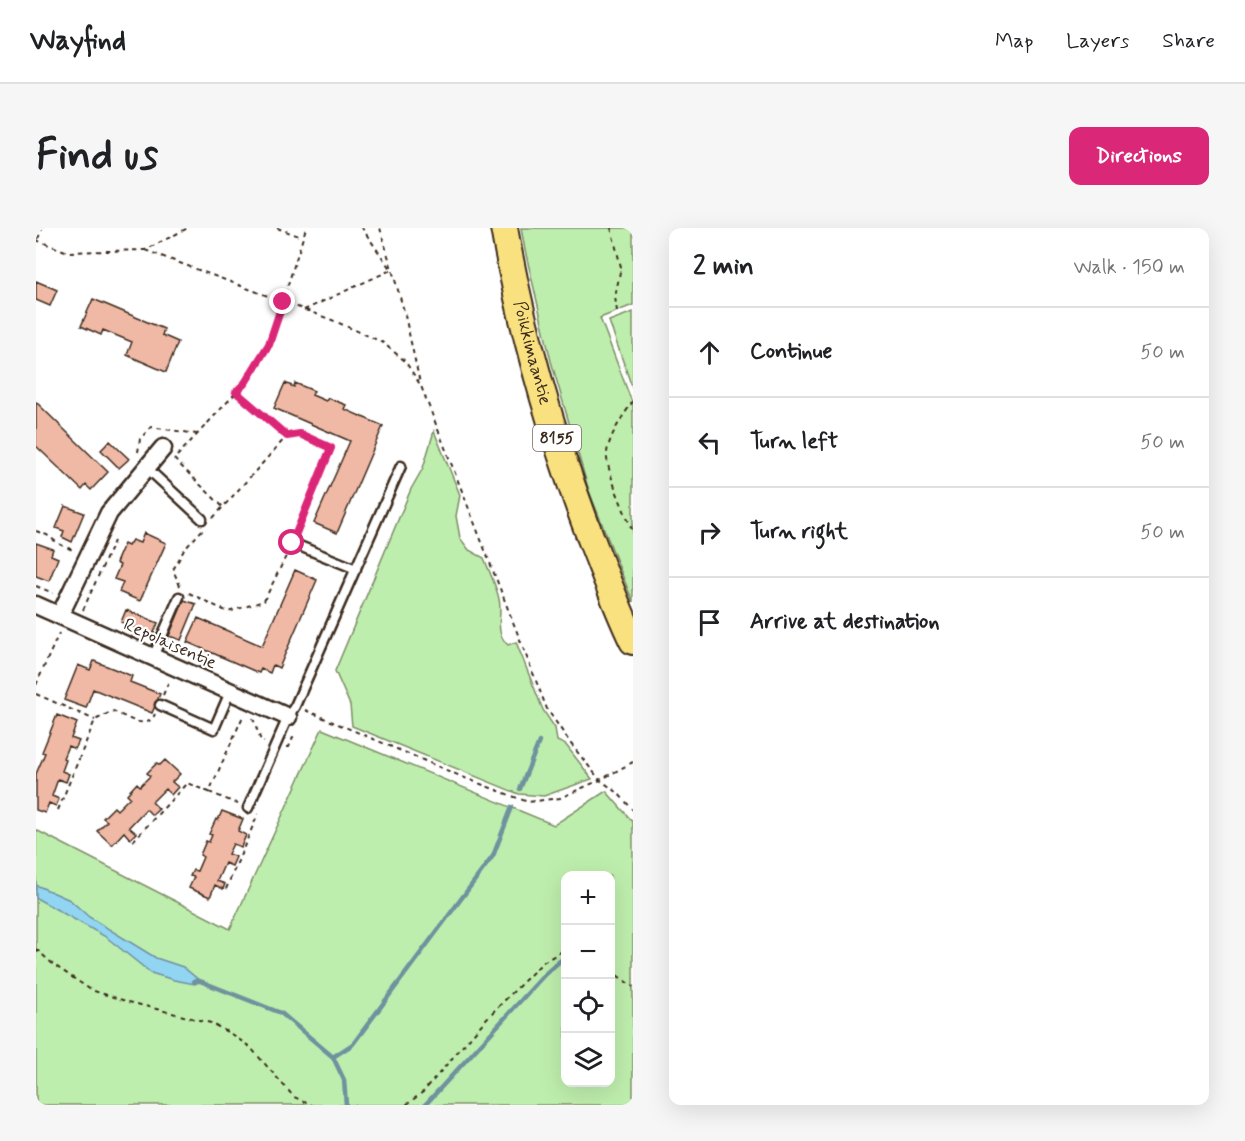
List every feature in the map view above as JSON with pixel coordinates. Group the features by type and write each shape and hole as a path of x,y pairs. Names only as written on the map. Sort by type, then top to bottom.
{"main road":[{"name":"Poikkimaantie","path":"504,228 534,364 573,490 621,617 633,641"}],"street":[{"path":"60,621 109,513 169,454"},
{"name":"Repolaisentie","path":"36,605 60,621 153,657 288,717"}],"lane":[{"path":"248,808 401,466"},
{"path":"152,472 202,519"},
{"path":"292,543 356,569"},
{"path":"153,657 179,597"},
{"path":"160,705 214,729 230,692"}],"path":[{"path":"42,228 37,240 68,252 145,250 382,342 405,361 421,386"},
{"path":"145,250 188,228"},
{"path":"277,228 303,238"},
{"path":"152,472 169,454 196,434 245,383 269,344 306,228"},
{"path":"362,228 391,270"},
{"path":"380,228 404,311 421,386 547,709 600,780 617,792 633,810"},
{"path":"611,228 621,267 615,297 617,311"},
{"path":"304,310 391,270"},
{"path":"236,392 287,436"},
{"path":"633,401 618,423 606,453 609,468 633,532"},
{"path":"178,431 196,434"},
{"path":"300,434 331,448 292,543 264,601 228,612 182,589 172,570 184,550 223,507 287,436 300,434"},
{"path":"169,454 223,507"},
{"path":"36,531 78,552"},
{"path":"83,610 115,538"},
{"path":"36,684 60,621"},
{"path":"58,810 95,720 113,711 141,723 148,723 153,720 171,676"},
{"path":"36,694 95,720"},
{"path":"209,792 246,708"},
{"path":"305,710 465,778 528,802 560,798 633,762"},
{"path":"133,841 187,783 258,813 226,889"},
{"path":"36,949 54,965 91,990 210,1023 231,1034 250,1047 294,1097 312,1105"},
{"path":"406,1105 423,1092 486,1019 543,962 561,952"},
{"path":"615,974 633,987"}],"green space":[{"path":"521,228 633,228 633,305 600,318 633,405 633,602 589,491 551,361"},
{"path":"633,312 633,390 609,321"},
{"path":"434,431 460,495 456,516 460,538 469,550 484,558 496,589 503,640 508,645 516,642 543,710 555,728 557,741 566,745 592,779 544,796 519,794 352,726 350,705 335,671 411,489 423,468"},
{"path":"322,729 554,825 606,791 633,822 633,1105 36,1105 36,830 230,929"}],"water":[{"path":"36,885 70,900 89,917 156,958 183,967 200,981 195,984 151,973 106,937 36,898"}],"building":[{"path":"36,281 57,290 50,306 36,300"},
{"path":"93,299 164,329 162,335 178,342 166,372 127,355 132,342 103,330 101,335 81,326"},
{"path":"285,383 294,387 295,383 314,391 312,395 326,401 328,398 346,405 344,409 383,426 337,533 314,523 350,441 274,408"},
{"path":"36,402 108,472 91,490 86,485 82,490 36,446"},
{"path":"110,441 129,459 119,468 101,450"},
{"path":"65,506 84,513 72,542 62,537 64,531 56,528"},
{"path":"144,533 166,543 140,601 119,592 123,582 114,579 120,565 116,563 124,544 128,546 132,540 140,543"},
{"path":"36,543 53,549 51,555 58,558 49,581 36,576"},
{"path":"295,570 317,580 279,668 273,665 270,673 261,669 259,673 187,642 198,618 262,646"},
{"path":"184,600 196,604 181,640 169,636"},
{"path":"126,610 158,623 153,635 121,622"},
{"path":"94,661 132,676 130,682 160,694 152,713 93,689 86,708 64,700 78,665 90,670"},
{"path":"57,715 77,723 71,738 79,741 75,749 68,746 63,758 66,760 62,771 69,774 66,782 58,779 52,796 59,799 56,806 49,803 45,813 36,810 36,774"},
{"path":"165,760 180,774 172,782 178,787 171,795 165,789 152,802 159,809 152,815 146,809 129,827 136,833 130,839 124,832 112,845 97,831 107,821 103,818 114,807 117,810 130,797 127,794 137,783 140,786 150,776 147,773 157,763 160,765"},
{"path":"222,811 243,819 238,831 246,835 241,847 233,844 228,854 236,857 232,866 225,863 217,881 225,884 223,889 215,885 210,897 189,888 194,877 190,876 193,870 197,871 203,857 200,855 206,841 209,842 212,835 209,834"}],"waterway":[{"path":"520,789 539,742"},
{"path":"333,1057 353,1044 493,856 512,807"},
{"path":"425,1105 545,974 561,960"},
{"path":"194,981 200,981 281,1013 333,1057 344,1080 346,1105"}],"route":[{"path":"283,302 269,344 245,383 236,392 287,436 300,434 331,448 292,543"}]}
